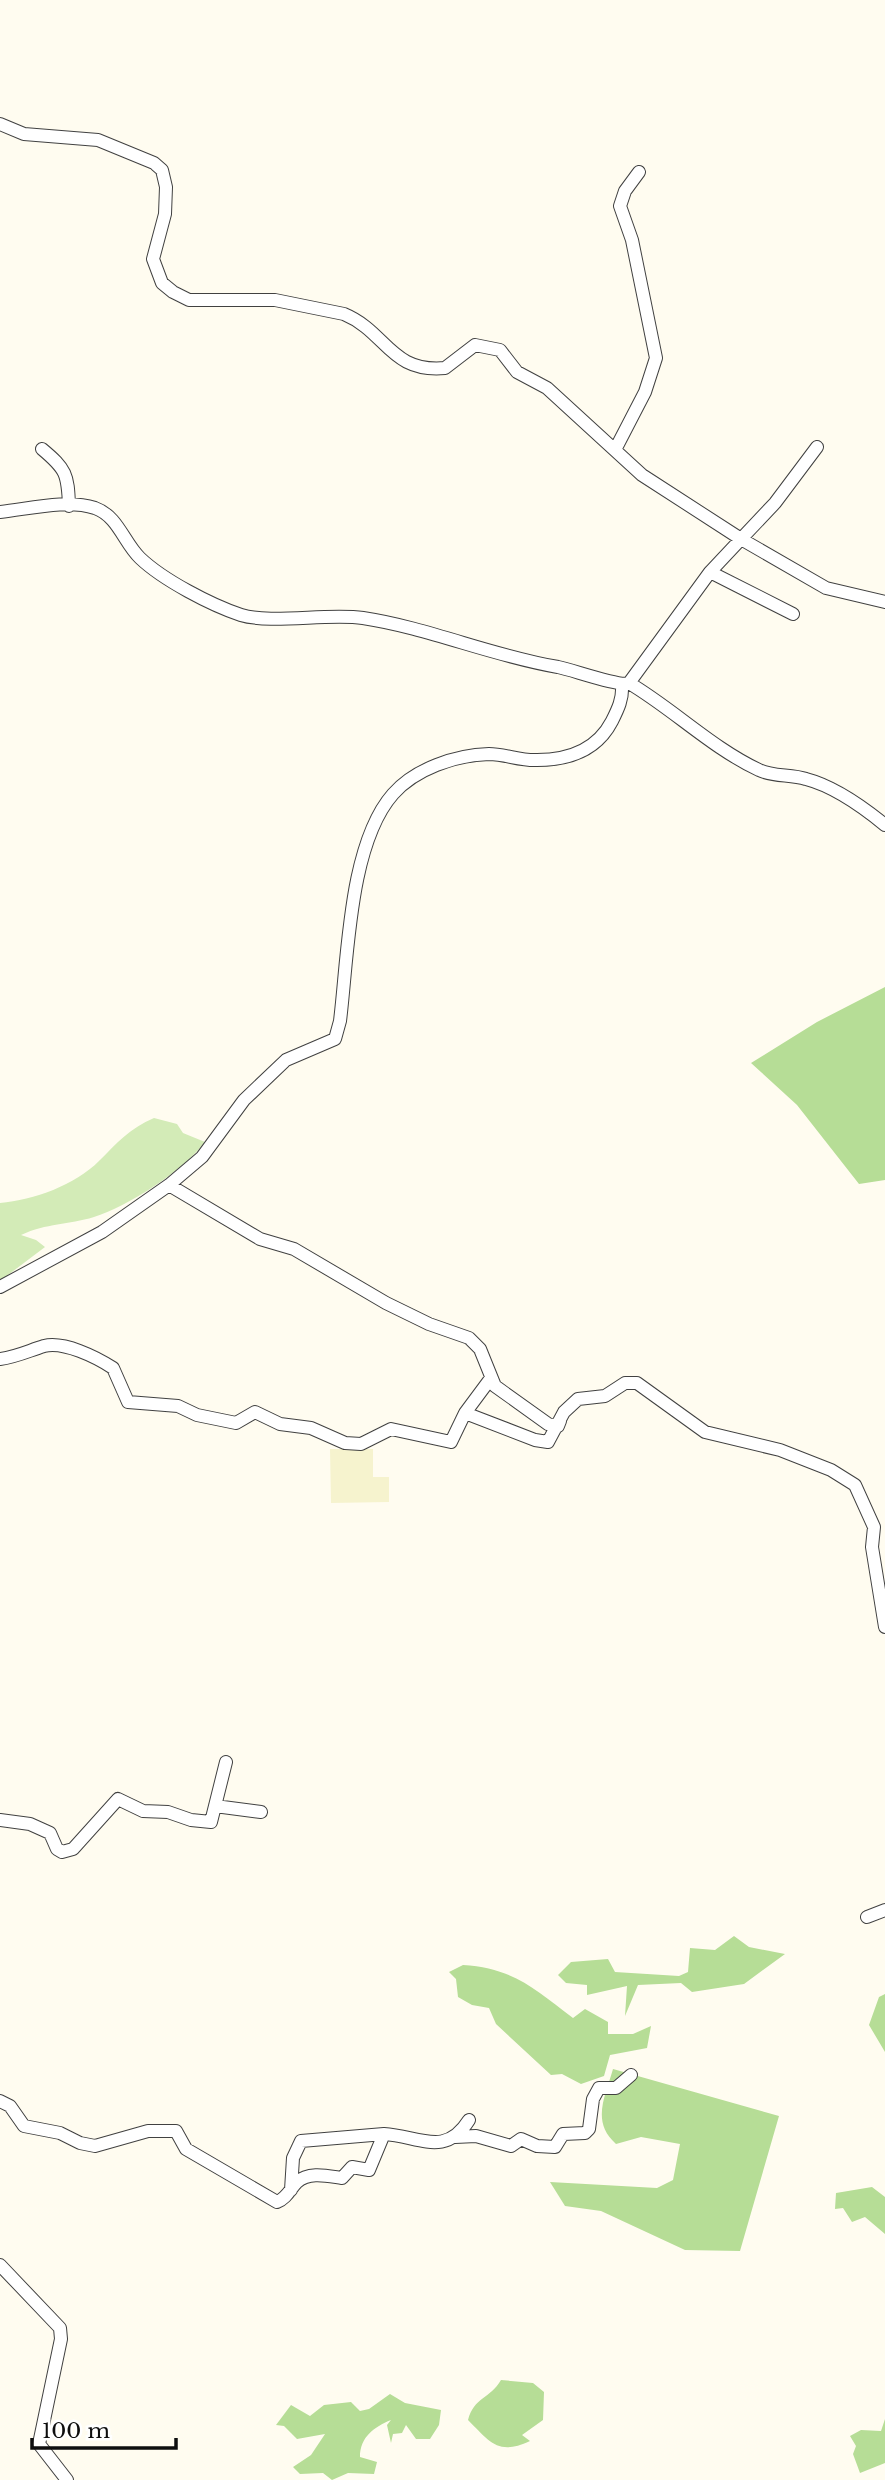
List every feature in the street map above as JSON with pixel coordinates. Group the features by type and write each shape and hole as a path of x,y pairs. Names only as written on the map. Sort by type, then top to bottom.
{"street":[{"path":"0,124 24,134 98,140 154,163 162,170 166,187 165,214 153,259 162,283 173,292 189,300 275,300 344,314 355,319 402,361 416,367 445,368 475,345 496,347 504,353 517,372 547,388 582,423 615,448 642,475 741,539 826,588 885,602"},
{"path":"615,448 645,392 656,358 632,240 621,212 624,194 639,173"},
{"path":"0,1287 102,1231 169,1185 202,1157 244,1100 286,1060 335,1039 340,1021 355,890 362,856 391,796 409,778 429,768 467,758 488,754 536,761 587,751 607,730 626,684 710,572 775,503 817,447"},
{"path":"42,449 61,465 67,475 69,506"},
{"path":"0,512 84,505 103,512 141,559 164,577 241,615 365,619 527,662 626,684 663,703 745,762 767,773 808,779 843,796 885,825"},
{"path":"710,572 793,614"},
{"path":"169,1185 260,1239 294,1249 386,1303 429,1324 470,1338 480,1349 498,1389 548,1424 558,1426 564,1412"},
{"path":"0,1359 44,1346 63,1346 113,1368 128,1402 178,1406 197,1415 236,1423 255,1412 280,1424 311,1428 345,1443 361,1444 391,1429 451,1442 465,1413 491,1378"},
{"path":"465,1413 544,1443 552,1439 564,1412 580,1398 605,1396 625,1383 637,1382 705,1432 780,1450 831,1470 855,1485 874,1527 872,1547 885,1623"},
{"path":"0,1820 30,1824 50,1833 57,1849 67,1852 101,1820 117,1799 144,1811 168,1812 208,1823 213,1819 226,1762"},
{"path":"215,1807 261,1812"},
{"path":"867,1917 885,1909"},
{"path":"291,2190 292,2167 300,2142 384,2134 440,2143 455,2137 476,2136 511,2147 521,2139 537,2146 555,2147 563,2134 585,2133 589,2129 593,2099 599,2088 615,2088 631,2075"},
{"path":"0,2101 10,2106 24,2126 60,2133 80,2143 95,2146 148,2131 176,2131 186,2149 223,2168 269,2199 280,2201 299,2180 328,2175 342,2178 352,2167 369,2170 384,2134"},
{"path":"455,2137 469,2120"},
{"path":"0,2265 60,2328 39,2444 67,2480"}],"shaded area":[{"path":"330,1449 373,1449 373,1477 389,1477 389,1502 331,1503"}],"green space":[{"path":"885,987 885,1180 859,1184 797,1105 751,1063 817,1022"},
{"path":"154,1118 177,1124 183,1133 205,1142 169,1175 122,1205 94,1217 40,1228 21,1235 36,1240 45,1247 0,1281 0,1203 40,1195 66,1184 89,1170 131,1131"},
{"path":"734,1936 749,1947 785,1954 744,1984 692,1992 681,1983 638,1985 625,2016 627,1986 587,1995 587,1985 566,1983 558,1975 571,1962 608,1959 615,1972 679,1976 688,1972 690,1948 715,1950"},
{"path":"463,1965 510,1975 535,1989 573,2018 585,2009 608,2022 608,2034 633,2034 651,2026 647,2048 610,2055 604,2076 581,2084 562,2074 551,2075 496,2024 489,2008 472,2005 458,1997 456,1979 449,1972"},
{"path":"885,1994 885,2052 869,2025 879,1997"},
{"path":"613,2069 779,2116 740,2251 685,2250 601,2211 565,2206 550,2182 657,2188 673,2180 680,2144 641,2137 616,2144 608,2136 602,2109"},
{"path":"872,2187 885,2197 885,2234 865,2217 852,2222 843,2208 835,2209 836,2193"},
{"path":"501,2380 533,2383 544,2392 543,2420 522,2435 530,2441 510,2447 495,2444 468,2420 478,2402"},
{"path":"390,2394 405,2403 441,2410 439,2425 430,2439 416,2439 406,2425 402,2433 393,2434 391,2443 387,2425 391,2420 374,2430 362,2444 360,2457 377,2462 374,2474 348,2473 332,2480 323,2473 300,2474 293,2467 311,2455 325,2434 297,2439 284,2426 276,2425 291,2405 310,2416 324,2405 351,2402 360,2411 369,2409"},
{"path":"885,2419 885,2463 860,2473 853,2454 856,2446 850,2436 861,2430 881,2431"}]}
